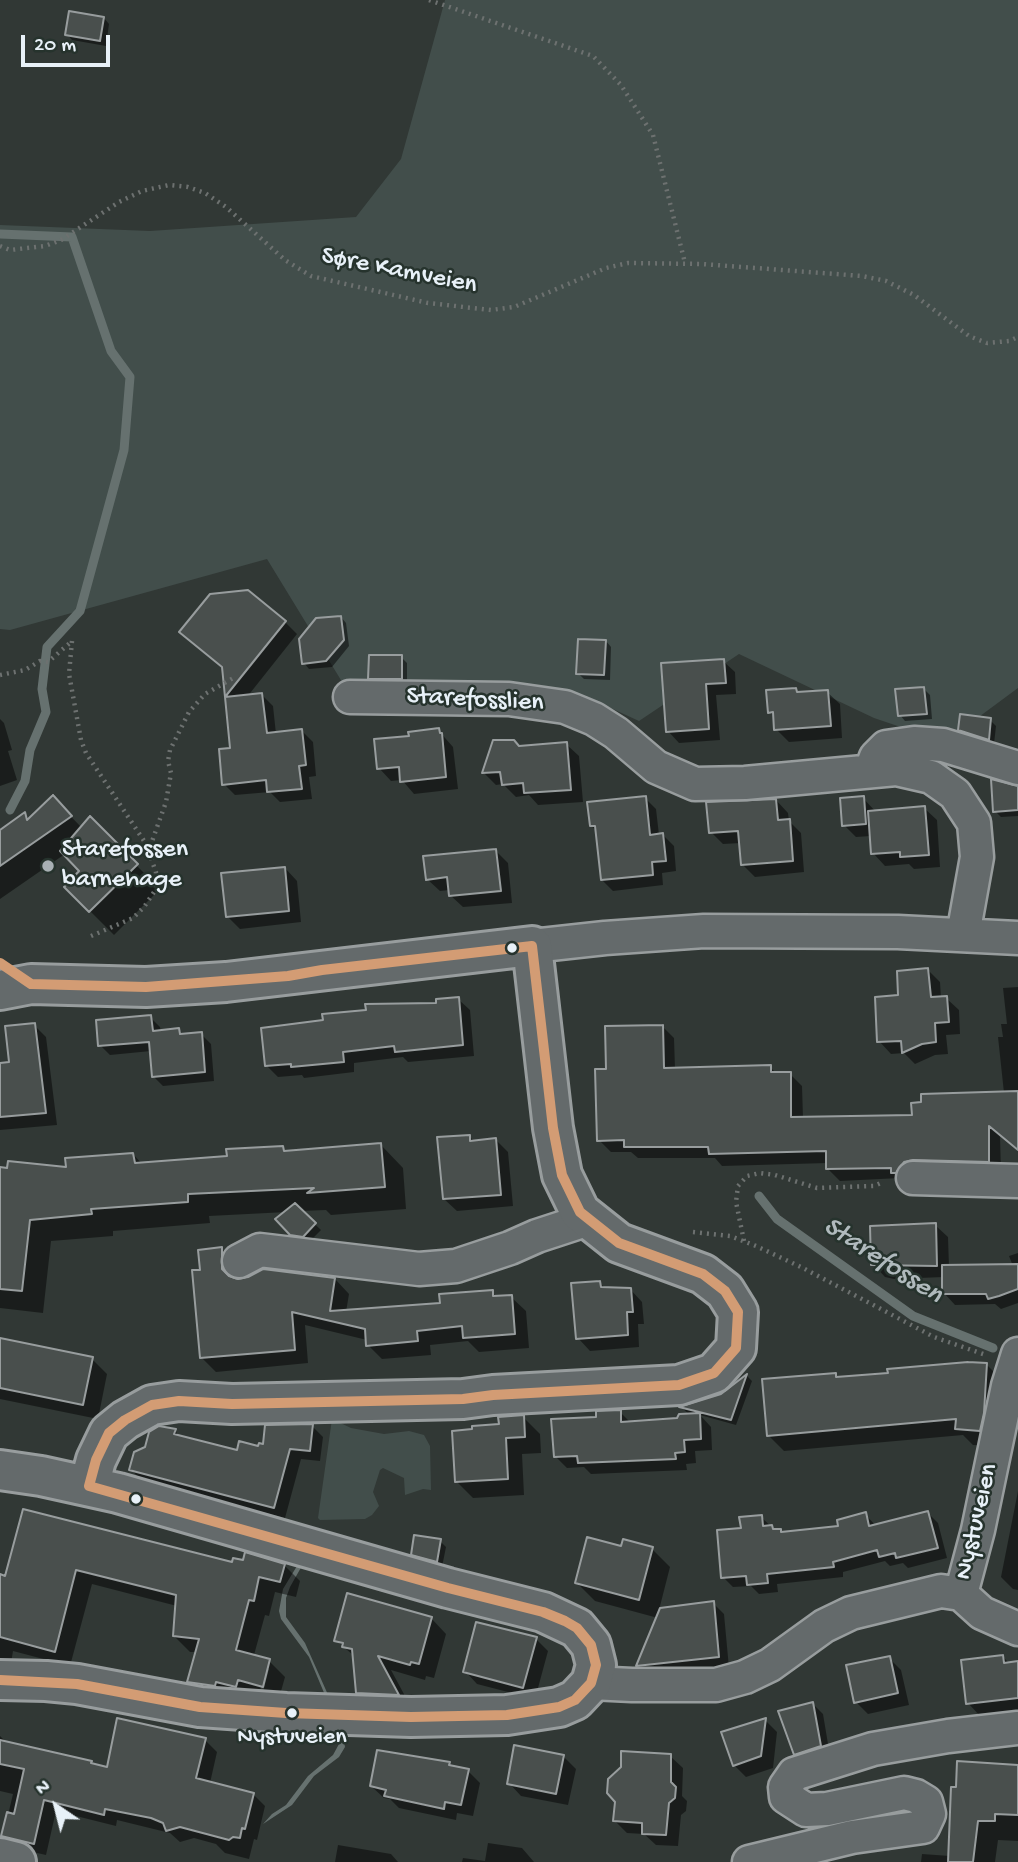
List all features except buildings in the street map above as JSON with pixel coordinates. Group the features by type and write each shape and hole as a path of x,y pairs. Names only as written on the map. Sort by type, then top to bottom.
{"street":[{"name":"Starefosslien","path":"350,697 509,699 565,707 594,719 616,733 656,767 695,784 745,783 896,769 930,777 955,794 974,823 977,857 963,935"},
{"path":"872,770 876,757 886,747 914,743 943,745 1018,768"},
{"path":"0,963 15,987 146,987 226,982 605,938 704,931 828,931 1018,938"},
{"path":"89,1486 96,1460 109,1433 130,1416 152,1405 179,1401 232,1404 463,1399 679,1385 713,1373 736,1348 738,1312 725,1291 703,1274 619,1243 580,1212 562,1175 553,1128 532,946"},
{"path":"913,1178 1018,1181"},
{"path":"239,1261 260,1250 419,1269 456,1266 589,1219"},
{"name":"Nystuveien","path":"592,1683 716,1685 745,1677 770,1665 824,1626 851,1613 942,1591 961,1594 981,1518 1014,1367"},
{"path":"0,1470 89,1486 448,1588 543,1612 577,1628 591,1645 596,1665 592,1683 575,1700 559,1707 507,1715 411,1717 286,1713 200,1707 77,1684 0,1680"},
{"path":"961,1594 982,1613 1018,1629"},
{"path":"749,1862 852,1837 923,1827 929,1814 926,1802 904,1793 827,1809 806,1810 786,1797 785,1787 794,1774 873,1749 948,1736 1018,1728"},
{"path":"0,1858 16,1862"}],"path":[{"path":"429,0 593,56 621,85 653,135 685,264"},
{"name":"Søre Kamveien","path":"0,246 10,250 46,246 61,240 91,219 142,191 169,185 188,187 205,193 226,207 285,260 312,276 428,303 491,310 514,307 532,302 606,268 628,263 685,264 862,276 886,281 914,295 969,336 987,343 1009,341 1018,337"},
{"path":"0,675 25,670 40,661 48,662 72,641 69,674 81,740 86,753 150,851 157,886 144,907 127,922 90,936"},
{"path":"150,851 166,802 171,773 168,761 170,750 190,712 205,694 235,677"},
{"path":"745,1241 736,1202 738,1186 747,1176 760,1173 775,1175 817,1188 874,1186"},
{"path":"691,1232 719,1234 745,1241 803,1268 934,1337 1014,1367"}],"shaded area":[{"path":"445,0 1018,0 1018,688 945,742 874,718 739,654 639,721 591,699 432,687 347,690 267,559 10,630 0,629 0,225 150,231 356,217 401,159"},
{"path":"332,1419 351,1428 384,1434 409,1431 424,1435 430,1446 431,1490 423,1489 405,1495 404,1478 383,1468 373,1492 379,1506 372,1515 365,1519 320,1520 318,1518"},
{"path":"300,1561 303,1564 286,1598 286,1617 305,1643 329,1697 330,1707 309,1657 281,1619 279,1611 283,1589"},
{"path":"340,1736 343,1736 345,1747 339,1757 314,1776 292,1805 263,1824 286,1805 308,1776 333,1755"}],"waterway":[{"path":"0,234 72,237 111,351 130,377 124,450 80,611 47,647 42,689 46,712 30,750 25,781 10,810"},
{"name":"Starefossen","path":"759,1196 777,1219 913,1316 993,1348"}],"transit line":[{"path":"0,963 31,984 146,987 288,976 532,946 553,1128 562,1175 580,1212 619,1243 703,1274 725,1291 738,1312 736,1348 714,1373 679,1385 463,1399 232,1404 179,1401 152,1405 125,1420 109,1433 96,1460 89,1486 448,1588 543,1612 565,1621 577,1628 591,1645 596,1665 591,1683 575,1700 559,1707 507,1715 411,1717 286,1713 200,1707 77,1684 0,1680"}],"place":[{"name":"Starefossen barnehage","path":"48,866"},
{"name":"Nystuveien","path":"292,1713"}]}
